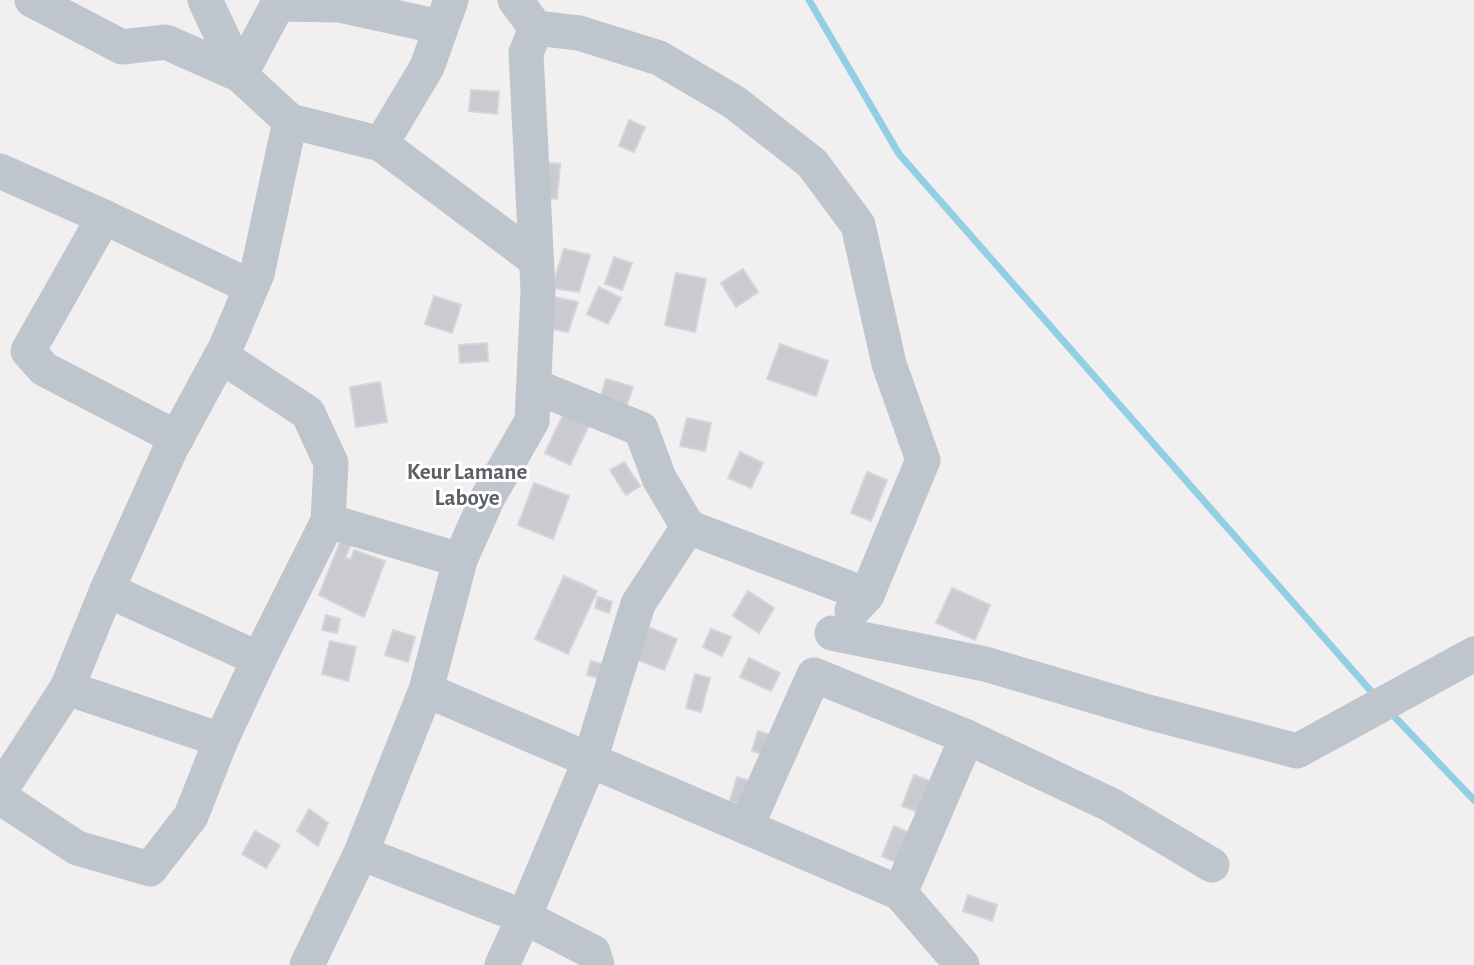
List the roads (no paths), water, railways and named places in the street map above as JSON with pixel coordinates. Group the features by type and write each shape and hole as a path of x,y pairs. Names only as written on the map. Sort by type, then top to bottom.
{"street":[{"path":"32,0 122,47 166,42 240,75 290,121 381,144 536,260"},
{"path":"205,0 240,75"},
{"path":"515,0 536,28 579,33 659,58 734,102 812,163 858,225 888,364 923,460 867,595 832,633 746,827"},
{"path":"240,75 278,4 339,5 446,14 427,67 381,144"},
{"path":"307,965 361,853 426,690 460,560 488,497 532,421 538,291 526,53 536,28"},
{"path":"0,792 67,688 107,590 177,438 221,356 257,274 290,121"},
{"path":"0,171 251,287"},
{"path":"104,217 28,351 44,369 177,438"},
{"path":"0,797 77,848 150,869 191,816 221,740 328,521 331,463 308,413 221,356"},
{"path":"534,386 641,429 659,478 688,527 867,595"},
{"path":"328,521 460,560"},
{"path":"502,965 590,760 638,604 688,527"},
{"path":"107,590 259,659"},
{"path":"832,633 985,664 1148,712 1297,751 1474,654"},
{"path":"814,675 967,737 1111,805 1212,865"},
{"path":"67,688 221,740"},
{"path":"426,690 900,893 962,965"},
{"path":"900,893 967,737"},
{"path":"361,853 524,917 593,952 597,965"}],"waterway":[{"path":"809,0 899,154 1377,698"},
{"path":"1390,712 1474,800"}],"district":[{"name":"Keur Lamane Laboye","path":"467,485"}]}
